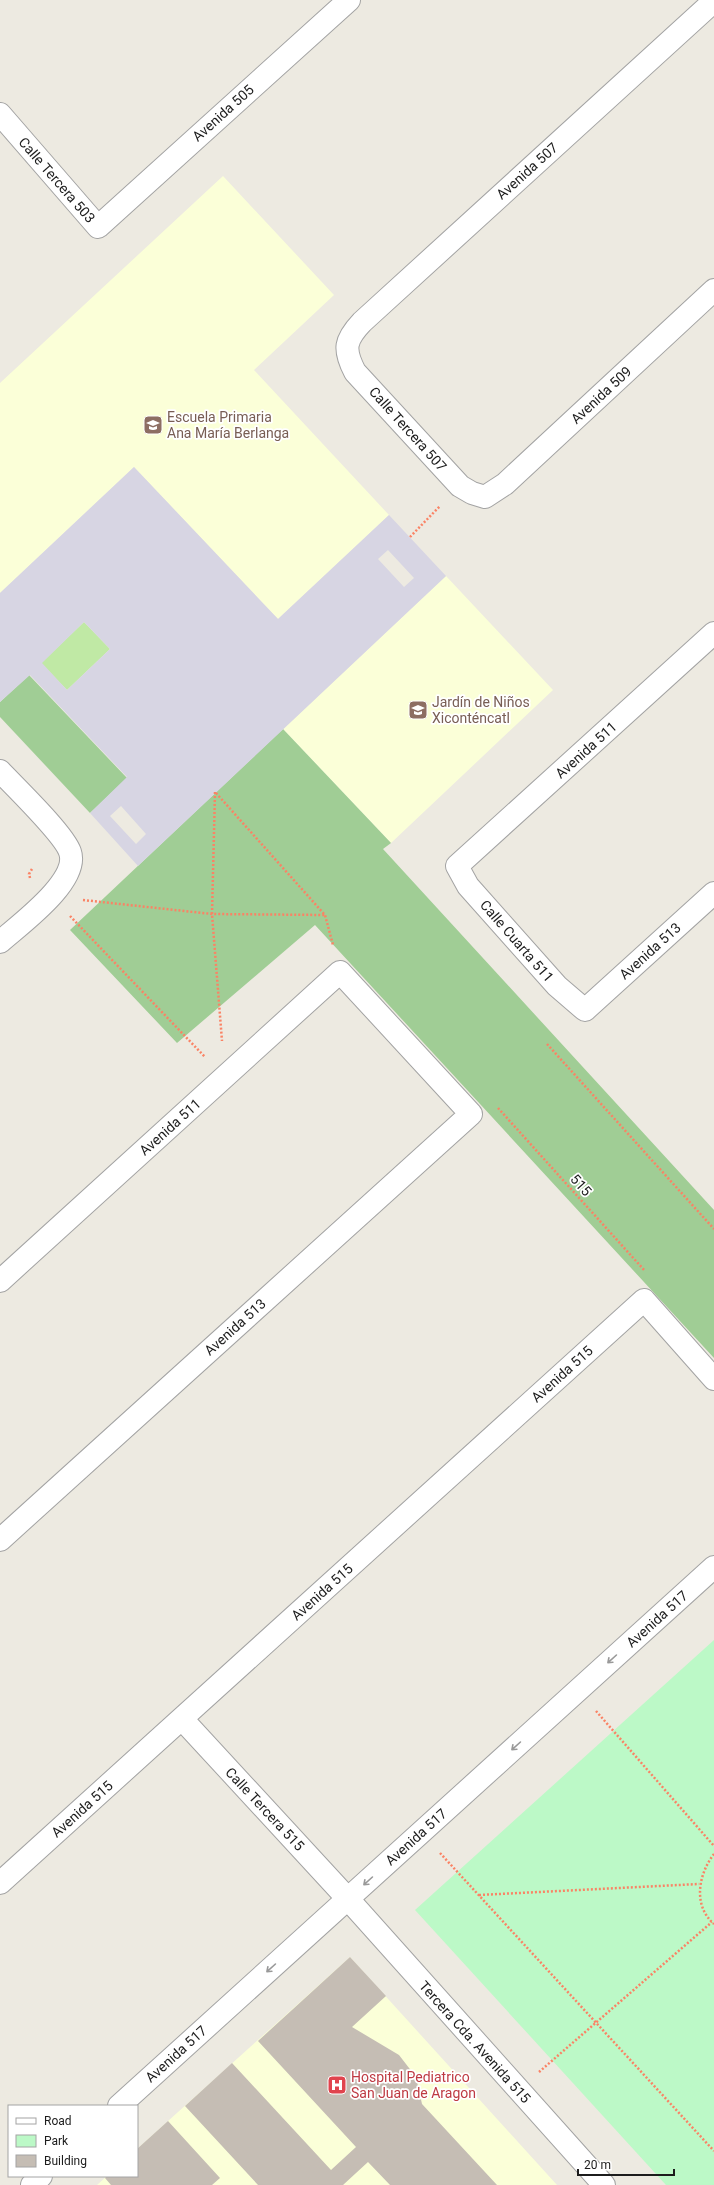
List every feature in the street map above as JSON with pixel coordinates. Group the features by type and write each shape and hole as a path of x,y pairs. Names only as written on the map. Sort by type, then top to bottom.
{"street":[{"name":"Avenida 505","path":"98,227 349,0"},
{"name":"Avenida 507","path":"346,346 352,333 362,322 714,1"},
{"name":"Calle Tercera 503","path":"0,114 98,227"},
{"name":"Avenida 509","path":"486,497 505,484 714,290"},
{"name":"Calle Tercera 507","path":"346,346 349,360 355,372 460,486 472,493 486,497"},
{"name":"Avenida 511","path":"457,866 714,633"},
{"path":"0,771 61,837 70,852 70,866 63,882 0,942"},
{"name":"Calle Cuarta 511","path":"457,866 468,886 556,986 585,1010"},
{"name":"Avenida 513","path":"585,1010 714,893"},
{"name":"Avenida 511","path":"0,1281 340,972 471,1114"},
{"name":"Avenida 513","path":"4,1529 471,1114"},
{"name":"Avenida 515","path":"0,1883 644,1300 714,1379"},
{"name":"Avenida 517","path":"120,2105 714,1567"},
{"name":"Calle Tercera 515","path":"182,1719 348,1899"},
{"name":"Tercera Cda. Avenida 515","path":"348,1899 518,2091 604,2185"},
{"path":"32,2185 41,2177"}],"path":[{"path":"410,537 460,486"},
{"path":"50,896 212,914 325,915 215,792 212,914 224,1077"},
{"path":"50,896 224,1077"},
{"path":"547,1044 714,1229"},
{"name":"515","path":"494,1103 648,1275"},
{"path":"578,1690 714,1846"},
{"path":"421,1832 714,2151"},
{"path":"518,2091 713,1923 702,1904 700,1884 705,1865 714,1854"},
{"path":"479,1896 700,1884"}],"shaded area":[{"name":"Escuela Primaria Ana María Berlanga","path":"223,176 334,295 254,370 389,515 278,619 134,467 0,593 0,383"},
{"path":"134,467 278,619 389,515 446,576 138,866 90,813 127,777 30,675 0,702 0,593","holes":["388,550 414,578 404,587 378,559","84,622 110,649 67,690 42,663","121,806 146,834 136,844 110,816"]},
{"name":"Jardín de Niños Xiconténcatl","path":"446,576 553,690 391,843 283,729"},
{"name":"Hospital Pediatrico San Juan de Aragon","path":"350,1957 557,2185 97,2185 106,2177 138,2177 138,2148"}],"green space":[{"path":"84,622 110,649 67,690 41,663"},
{"path":"29,675 127,778 90,813 0,717 0,702"},
{"path":"283,729 391,843 383,849 714,1210 714,1358 315,925 177,1043 70,930"},
{"path":"714,1640 714,2185 666,2185 415,1910"}],"building":[{"path":"350,1957 386,1996 352,2027 399,2055 416,2077 422,2104 497,2185 390,2185 368,2162 343,2185 258,2185 185,2106 232,2063 331,2170 356,2147 258,2041"},
{"path":"168,2121 220,2178 212,2185 111,2185 105,2178 106,2177 138,2177 138,2148"}],"place":[{"name":"Escuela Primaria Ana María Berlanga","path":"153,425"},
{"name":"Jardín de Niños Xiconténcatl","path":"418,710"},
{"name":"Hospital Pediatrico San Juan de Aragon","path":"337,2085"}]}
